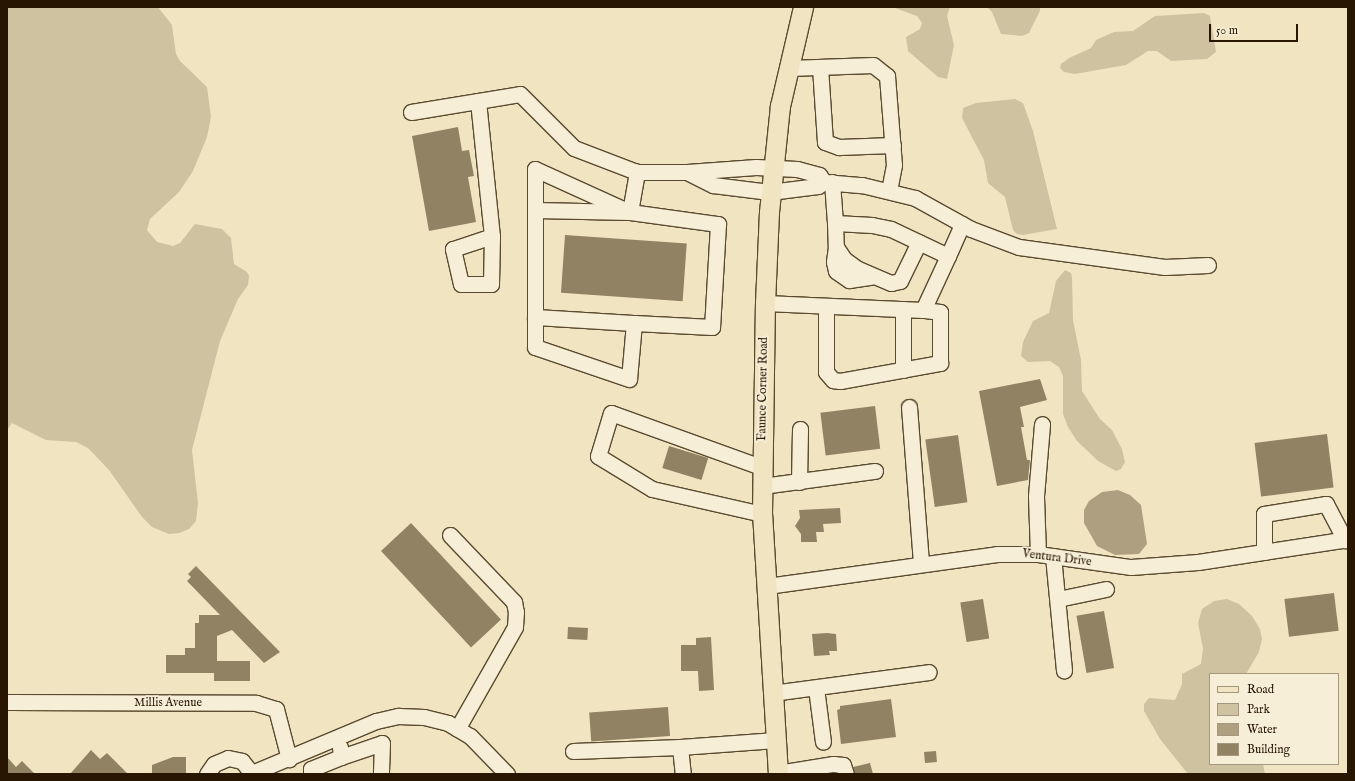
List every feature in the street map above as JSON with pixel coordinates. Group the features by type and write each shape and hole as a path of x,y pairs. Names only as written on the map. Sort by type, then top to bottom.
{"main road":[{"name":"Faunce Corner Road","path":"778,774 762,514 761,467 765,303 770,192 780,106 803,7"}],"street":[{"path":"789,68 873,65 887,76 894,165 889,191"},
{"path":"820,67 825,142 839,147 893,145"},
{"path":"411,112 520,94 574,148 638,172 687,172 756,167 797,169 819,175 828,182 835,223 836,247 844,259 872,277 891,284 900,281 919,242"},
{"path":"478,101 492,236"},
{"path":"630,212 535,169 534,347 629,379 634,323"},
{"path":"630,212 638,172"},
{"path":"687,172 714,185 770,192 818,186 828,182 862,185 915,198 962,224 1026,248 1165,267 1208,265"},
{"path":"534,317 712,327 718,224 630,212 535,210"},
{"path":"835,223 872,225 891,229 948,256"},
{"path":"923,310 962,224"},
{"path":"765,303 923,310 940,312 941,359 935,365 840,380 828,376 826,372 826,306"},
{"path":"903,309 904,370"},
{"path":"909,407 921,563"},
{"path":"761,467 611,413 598,456 652,489 762,514"},
{"path":"1038,554 1036,496 1042,424"},
{"path":"799,482 800,429"},
{"path":"762,486 875,471"},
{"path":"1264,552 1264,514 1326,504 1347,539"},
{"path":"450,535 514,602 516,612 515,626 457,728"},
{"name":"Ventura Drive","path":"767,586 921,563 998,554 1038,554 1131,567 1198,562 1347,539"},
{"path":"1053,556 1064,670"},
{"path":"1058,599 1106,589"},
{"path":"772,693 929,672"},
{"path":"816,688 823,742"},
{"name":"Millis Avenue","path":"7,702 256,703 276,709 284,765"},
{"path":"207,774 214,764 228,758 242,762 252,774 284,765 376,721 398,716 424,717 448,723 470,736 507,774"},
{"path":"340,738 341,757"},
{"path":"573,751 680,747 776,740"},
{"path":"311,774 311,769 382,743 381,774"},
{"path":"680,747 683,774"},
{"path":"778,774 833,764 843,765 846,774"}],"green space":[{"path":"7,7 158,7 172,25 176,54 180,61 207,87 211,117 207,137 193,171 179,192 150,219 147,230 157,242 173,246 180,243 195,224 222,229 231,238 234,264 247,272 249,276 248,285 238,299 220,341 192,450 198,503 196,521 189,529 179,533 169,534 152,527 142,517 109,470 88,448 76,442 46,440 12,423 7,430"},
{"path":"892,7 950,7 947,16 954,45 947,79 938,77 908,51 906,37 920,29 922,23 917,16"},
{"path":"987,7 1040,7 1040,11 1029,33 1022,36 1001,34 992,12"},
{"path":"1204,13 1210,16 1216,52 1207,59 1171,61 1157,51 1148,51 1126,65 1075,74 1064,72 1060,68 1061,64 1069,58 1091,48 1096,40 1114,32 1133,31 1155,16"},
{"path":"1015,99 1023,103 1033,131 1057,229 1023,235 1017,234 1013,230 1005,197 988,183 984,160 962,118 963,108 976,103"},
{"path":"1065,270 1071,273 1072,278 1073,320 1081,360 1082,391 1100,419 1112,430 1122,449 1125,462 1121,469 1116,471 1098,461 1077,441 1068,427 1063,414 1063,376 1059,367 1050,361 1028,362 1021,356 1023,342 1033,321 1049,313 1056,281"},
{"path":"1227,599 1239,604 1252,616 1260,629 1262,639 1259,652 1247,673 1209,673 1209,765 1263,765 1265,774 1188,774 1160,739 1144,711 1144,704 1149,698 1175,700 1182,684 1182,674 1201,664 1203,649 1198,623 1202,609 1214,601"}],"water":[{"path":"1118,490 1130,495 1141,505 1147,544 1139,554 1115,555 1097,546 1084,523 1084,510 1089,501 1102,492"}],"building":[{"path":"458,127 462,151 469,150 474,176 468,177 476,222 429,231 412,136"},
{"path":"565,235 687,244 683,301 561,293"},
{"path":"1040,379 1047,400 1020,407 1024,427 1021,427 1027,460 1030,460 1028,480 997,486 979,391"},
{"path":"875,406 880,449 826,455 820,413"},
{"path":"1327,434 1334,488 1261,496 1255,443"},
{"path":"958,435 967,502 935,507 925,440"},
{"path":"669,446 708,458 701,480 662,468"},
{"path":"840,508 841,523 823,524 824,532 816,532 817,542 801,542 801,534 795,526 800,518 799,510"},
{"path":"411,523 501,620 471,648 381,551"},
{"path":"196,566 280,652 264,663 232,630 217,636 217,661 250,661 250,681 214,681 214,673 166,673 166,655 185,655 185,648 195,648 195,623 199,623 199,615 220,615 187,581 191,577 188,574"},
{"path":"1334,593 1339,631 1289,637 1284,599"},
{"path":"983,599 989,639 967,642 960,603"},
{"path":"1104,611 1114,668 1086,673 1076,616"},
{"path":"568,627 588,628 587,640 567,639"},
{"path":"812,634 836,634 837,651 829,651 830,655 814,656"},
{"path":"711,637 714,690 699,691 698,671 681,671 681,645 696,645 696,638"},
{"path":"891,699 896,737 841,744 837,710 840,709 840,706"},
{"path":"668,707 670,736 591,741 589,713"},
{"path":"91,750 100,759 107,753 128,774 70,774"},
{"path":"936,751 937,762 925,763 924,752"},
{"path":"7,757 16,767 22,761 35,774 7,774"},
{"path":"173,757 186,757 186,774 152,774 152,765"},
{"path":"870,763 873,774 855,774 853,767"}]}
